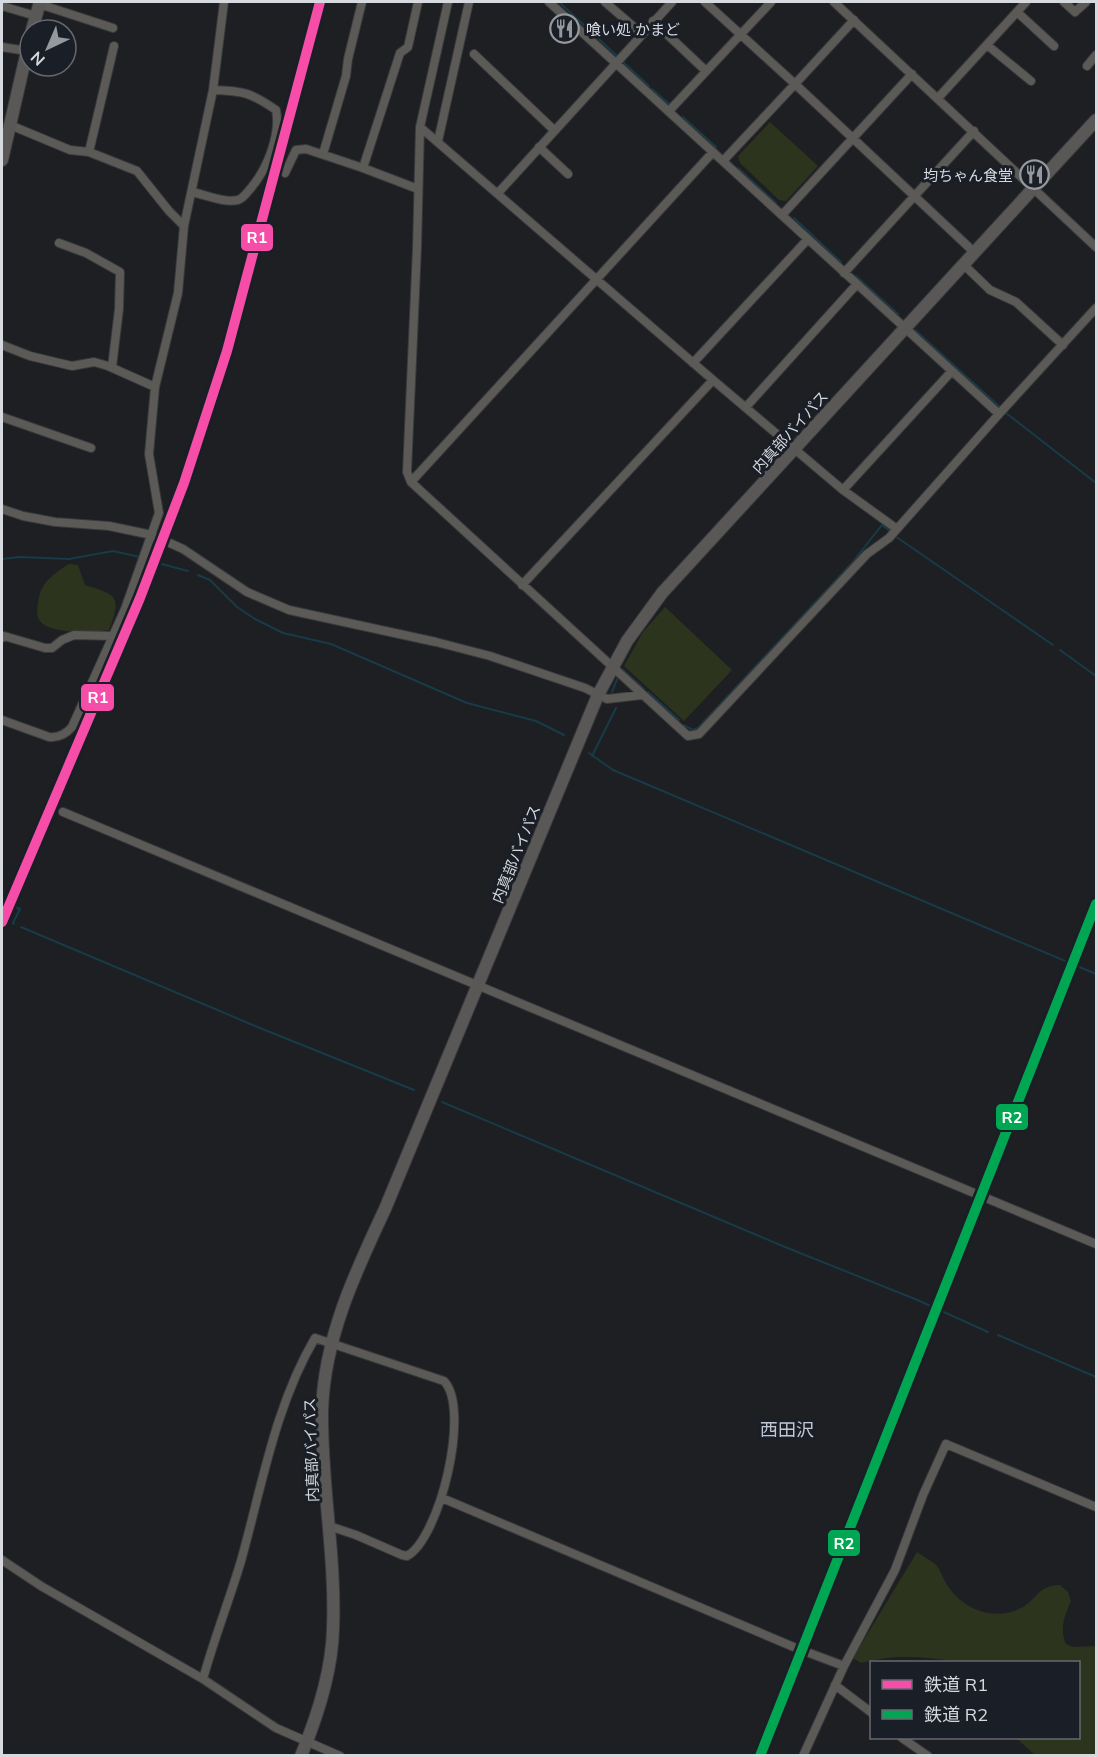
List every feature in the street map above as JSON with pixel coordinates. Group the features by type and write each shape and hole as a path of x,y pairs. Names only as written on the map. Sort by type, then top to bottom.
{"highway":[{"path":"2,160 20,78"},
{"name":"内真部バイパス","path":"301,1755 328,1673 333,1630 322,1410 331,1343 357,1269 385,1209 598,695 627,641 662,593 1096,120"}],"street":[{"path":"2,720 56,738 72,726 125,609 159,513 149,454 155,387 178,293 184,226 213,90 224,2"},
{"path":"323,154 346,76 362,2"},
{"path":"363,168 400,53 408,47 418,2"},
{"path":"448,2 420,127 407,472 411,482 688,736 699,734 867,554 897,529 1096,308"},
{"path":"438,141 469,2"},
{"path":"549,2 999,414"},
{"path":"605,2 642,34"},
{"path":"498,193 672,2"},
{"path":"705,2 975,253"},
{"path":"669,111 771,2"},
{"path":"834,2 1096,247"},
{"path":"938,98 1026,2"},
{"path":"1064,2 1075,12 1086,2"},
{"path":"2,6 38,7 112,28"},
{"path":"1017,12 1054,46"},
{"path":"723,161 854,20"},
{"path":"654,21 706,70"},
{"path":"2,47 18,45"},
{"path":"987,45 1030,81"},
{"path":"89,152 114,46"},
{"path":"474,54 554,130"},
{"path":"1087,66 1096,55"},
{"path":"783,215 912,74"},
{"path":"192,192 225,200 243,198 261,176 273,149 276,110 251,94 241,91 213,90"},
{"path":"10,125 69,150 89,152 137,171 184,226"},
{"path":"420,127 843,490 897,529"},
{"path":"844,273 974,132"},
{"path":"539,147 568,174"},
{"path":"285,173 297,150 306,149 418,189"},
{"path":"411,482 713,152"},
{"path":"693,363 808,239"},
{"path":"59,243 86,253 120,272 119,309 112,367"},
{"path":"964,265 990,290 1016,302 1063,345"},
{"path":"746,407 856,284"},
{"path":"2,345 30,356 72,366 94,362 112,367 155,387"},
{"path":"843,490 951,372"},
{"path":"522,585 713,380"},
{"path":"2,417 91,448"},
{"path":"2,509 55,522 109,525 152,535 183,549 247,592 268,603 289,610 490,656 551,675 607,699 642,695"},
{"path":"2,638 4,636 52,648 62,640 74,636 113,636"},
{"path":"63,812 1096,1244"},
{"path":"203,1679 240,1561 276,1429 301,1361 315,1338 434,1377 448,1385 452,1405 454,1435 442,1498 417,1548 407,1556 329,1526"},
{"path":"803,1755 844,1666 895,1570 923,1495 946,1444 1096,1507"},
{"path":"442,1498 787,1645 844,1666"},
{"path":"2,1560 50,1591 203,1679 276,1728 340,1755"},
{"path":"835,1685 870,1711"},
{"path":"905,1739 928,1755"}],"green space":[{"path":"770,122 818,166 786,201 779,200 740,163 738,156"},
{"path":"69,564 78,565 85,585 104,591 114,598 115,610 109,630 62,631 53,629 40,621 37,608 41,590 53,575"},
{"path":"665,607 732,670 684,721 624,666 643,632"},
{"path":"917,1552 936,1565 947,1585 961,1601 989,1613 999,1614 1019,1609 1042,1590 1060,1585 1068,1592 1071,1601 1063,1627 1066,1644 1073,1647 1096,1646 1096,1755 1035,1755 1017,1739 1080,1739 1080,1661 947,1661 903,1657 861,1663 853,1658"}],"waterway":[{"path":"559,2 616,55"},
{"path":"622,61 649,86"},
{"path":"652,89 668,103"},
{"path":"683,117 716,147"},
{"path":"738,168 776,203"},
{"path":"794,218 841,262"},
{"path":"856,276 898,314"},
{"path":"915,330 1001,408"},
{"path":"1006,413 1096,483"},
{"path":"684,725 693,730 698,728 851,564 882,525 891,532"},
{"path":"895,536 1053,645"},
{"path":"2,559 20,557 69,559 113,551 140,557"},
{"path":"158,563 188,571"},
{"path":"198,575 210,580 237,607 283,633 331,644 467,703 536,721 564,735"},
{"path":"1060,650 1096,676"},
{"path":"622,669 644,689"},
{"path":"612,692 618,677"},
{"path":"648,692 679,720"},
{"path":"592,756 616,708"},
{"path":"589,753 613,770 1096,974"},
{"path":"2,899 6,902"},
{"path":"13,906 20,909 14,924"},
{"path":"21,927 414,1090"},
{"path":"442,1102 785,1247 915,1299 988,1332"},
{"path":"998,1335 1096,1377"}],"railway":[{"path":"2,922 140,598 184,483 227,351 320,2"}],"rail line":[{"name":"R1","path":"2,922 140,598 184,483 227,351 320,2"},
{"name":"R2","path":"760,1756 1096,904"}],"place":[{"name":"喰い処 かまど","path":"565,29"},
{"name":"均ちゃん食堂","path":"1034,175"}],"district":[{"name":"西田沢","path":"787,1429"}]}
